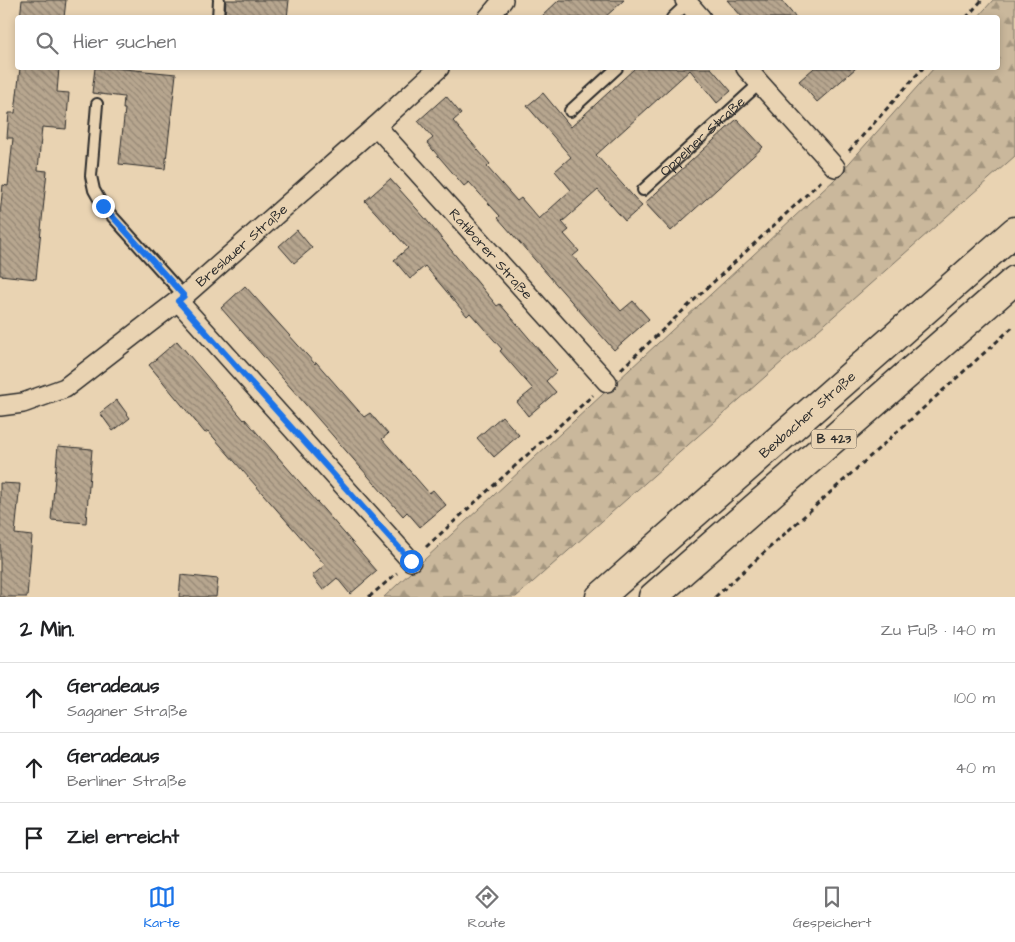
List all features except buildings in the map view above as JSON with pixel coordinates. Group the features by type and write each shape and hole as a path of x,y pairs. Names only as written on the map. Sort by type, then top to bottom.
{"main road":[{"name":"Bexbacher Straße","path":"600,597 1015,231"},
{"name":"B 423","path":"653,597 1015,280"}],"street":[{"path":"490,15 503,0"},
{"path":"686,2 698,15"},
{"name":"Breslauer Straße","path":"0,406 23,403 65,388 181,298 437,70"},
{"path":"748,70 835,167"},
{"name":"Ratiborer Straße","path":"376,126 607,382"},
{"path":"181,298 411,561"}],"lane":[{"path":"218,15 219,0"},
{"path":"675,15 686,2"},
{"path":"570,111 615,70"},
{"name":"Oppelner Straße","path":"643,190 760,83"},
{"path":"96,104 91,176 94,190 103,206 181,298"}],"path":[{"path":"969,15 982,0"},
{"path":"368,597 411,561 607,382 835,167 921,70"},
{"path":"715,597 1015,325"}],"green space":[{"path":"993,0 1015,0 1015,156 516,597 384,597 834,180 932,70 1000,70 1000,15 980,15"}],"route":[{"path":"103,206 184,296 178,301 411,561"}]}
